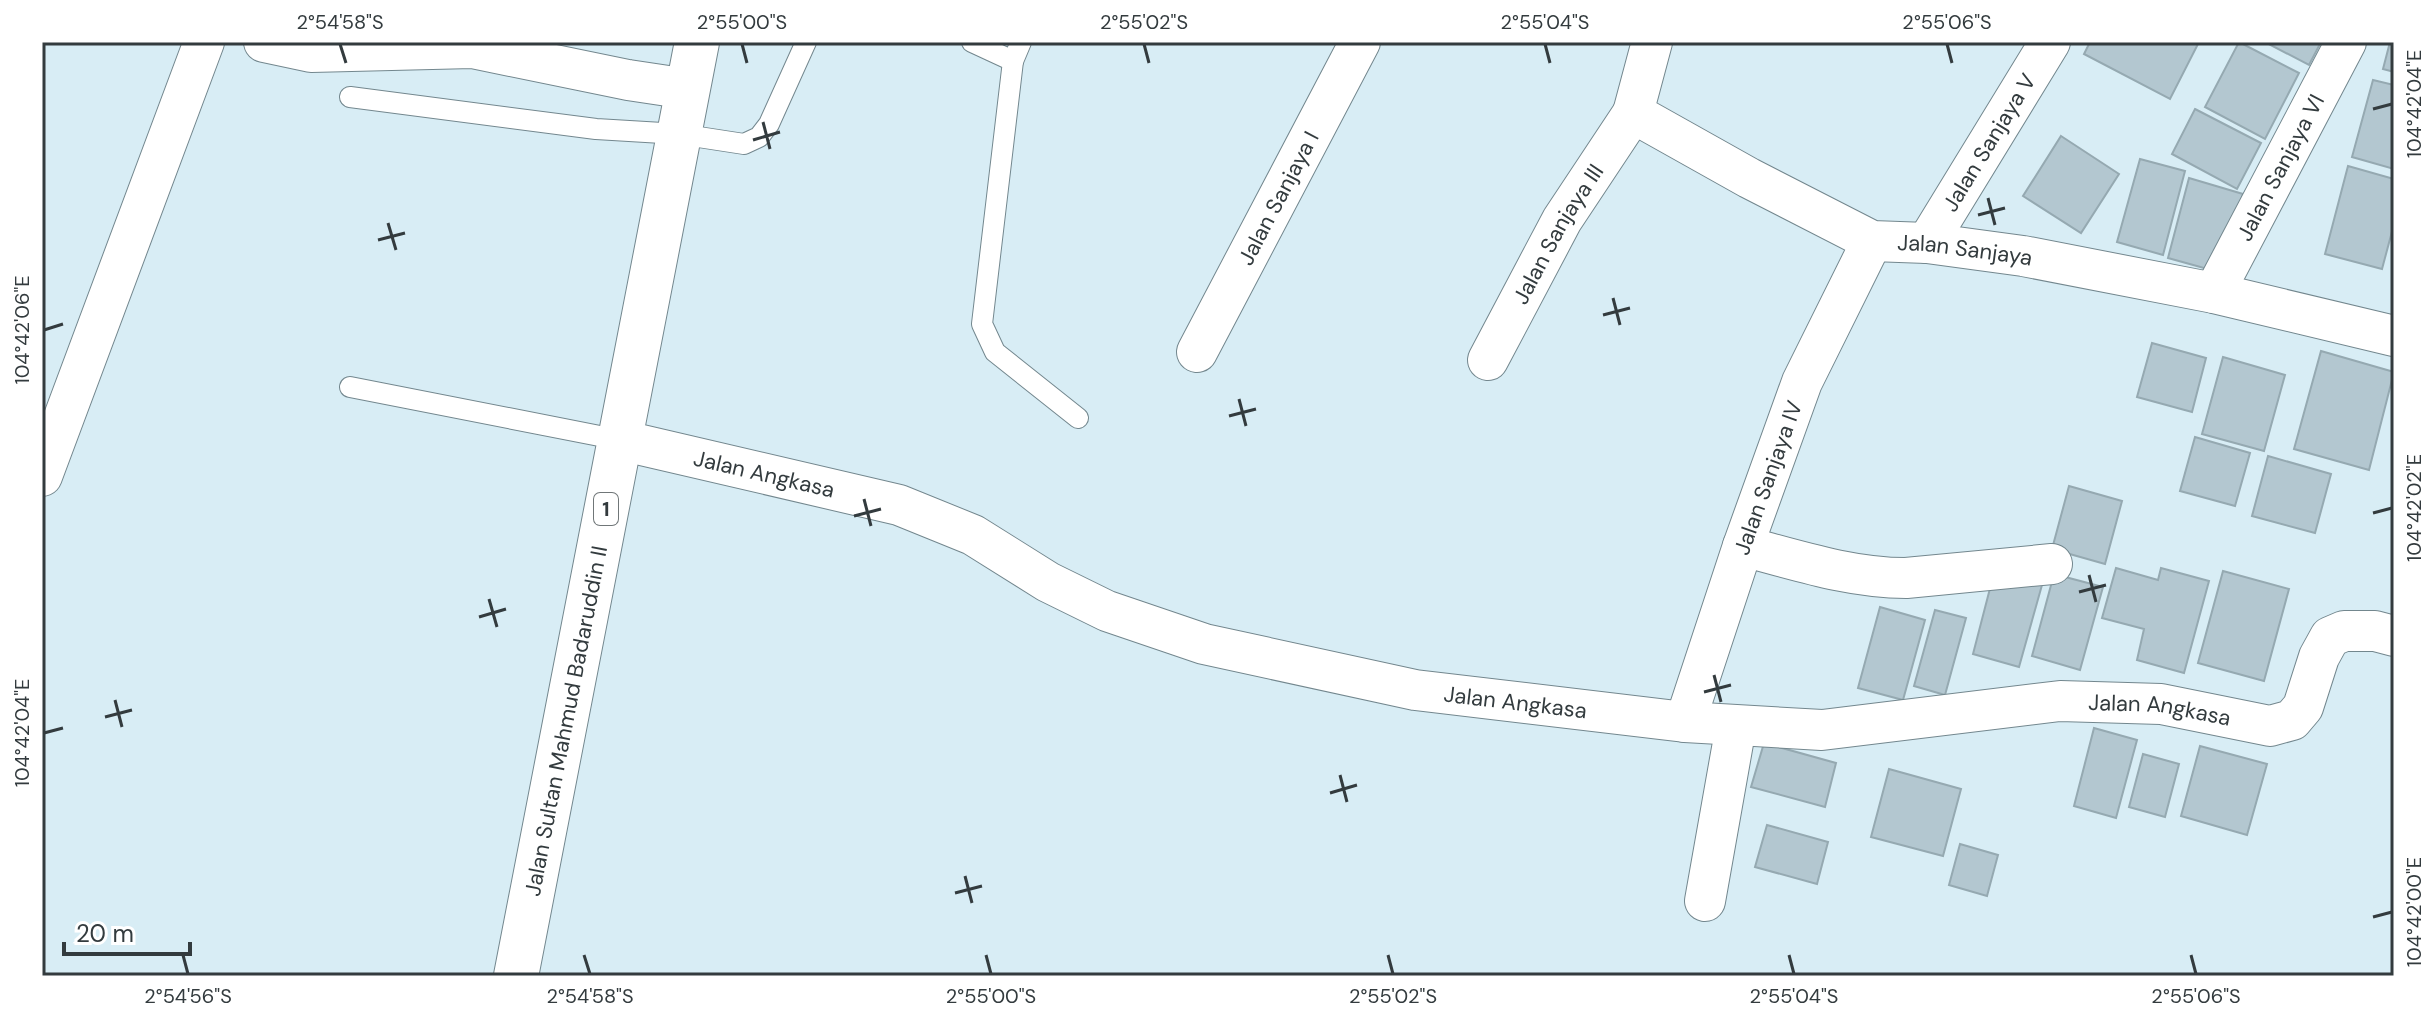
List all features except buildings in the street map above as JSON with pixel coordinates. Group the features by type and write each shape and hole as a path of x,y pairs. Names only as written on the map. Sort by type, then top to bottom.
{"highway":[{"name":"Jalan Sultan Mahmud Badaruddin II","path":"516,976 697,42"}],"street":[{"path":"42,476 204,42"},
{"path":"264,42 311,52 472,48 688,89"},
{"name":"Jalan Sanjaya I","path":"1197,352 1360,42"},
{"path":"1633,113 1652,42"},
{"name":"Jalan Sanjaya V","path":"1927,243 2050,42"},
{"name":"Jalan Sanjaya VI","path":"2214,293 2346,42"},
{"name":"Jalan Sanjaya","path":"1633,113 1749,178 1872,241 1927,243 2023,256 2214,293 2394,336"},
{"name":"Jalan Sanjaya III","path":"1488,360 1562,220 1633,113"},
{"name":"Jalan Sanjaya IV","path":"1685,722 1743,546 1802,382 1872,241"},
{"name":"Jalan Angkasa","path":"620,440 899,505 973,535 1048,582 1107,611 1204,644 1415,690 1685,722 1822,730 2060,701 2161,704 2270,726 2292,720 2303,707 2319,657 2330,637 2344,631 2375,631 2394,636"},
{"path":"1743,546 1835,570 1882,578 2052,564"},
{"path":"1705,901 1736,726"}],"lane":[{"path":"350,97 596,129 679,134 744,144 759,137 769,124 806,42"},
{"path":"972,42 1017,52 982,324 995,352 1078,418"},
{"path":"350,387 620,440"}]}
